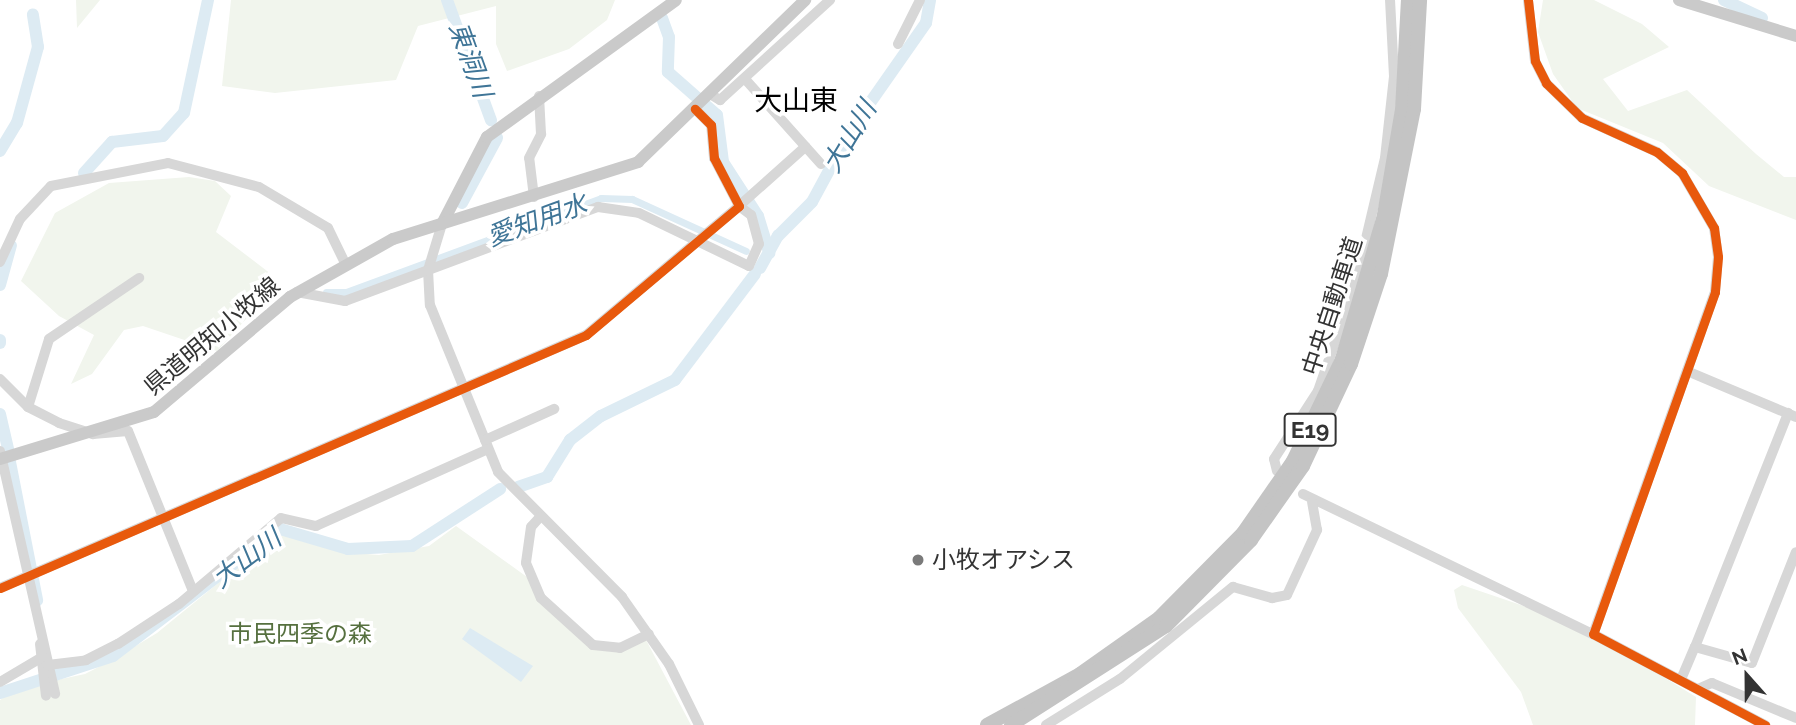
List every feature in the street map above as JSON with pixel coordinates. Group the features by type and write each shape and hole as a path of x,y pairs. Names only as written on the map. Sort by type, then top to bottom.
{"highway":[{"name":"中央自動車道","path":"987,725 1080,674 1159,618 1243,533 1293,461 1342,359 1384,215 1402,110 1408,0"},
{"name":"中央自動車道","path":"1011,725 1166,626 1251,540 1303,466 1351,364 1381,274 1414,109 1420,0"}],"main road":[{"path":"442,224 487,137 539,96 676,0"},
{"name":"県道明知小牧線","path":"1,456 93,434 155,412 297,292 393,239 534,197 638,162 805,0"},
{"path":"1679,0 1796,36"}],"street":[{"path":"297,292 345,301 598,207 622,207 749,266 759,244 751,215 714,158 711,125 703,101 720,100 830,0"},
{"path":"898,44 920,0"},
{"path":"1275,468 1318,391 1355,285 1385,158 1394,76 1390,0"},
{"path":"1528,0 1535,61 1553,92 1582,118 1657,152 1682,173 1714,228 1715,292 1592,634"},
{"path":"745,79 821,164"},
{"path":"534,197 529,158 541,134 539,96"},
{"path":"0,588 465,391 586,335 698,243 805,147"},
{"path":"0,262 20,219 51,186 168,163 259,187 328,228 346,265"},
{"path":"442,224 428,270 430,305 504,482 592,564 649,634 699,725"},
{"path":"28,407 49,339 139,278"},
{"path":"1682,677 1792,415 1687,371"},
{"path":"0,379 28,407 93,434 128,431 193,591"},
{"path":"0,682 86,660 118,645 193,591 281,518 316,526 554,409"},
{"path":"1,456 21,524 32,575 40,643 50,695"},
{"path":"1303,494 1312,502 1417,545 1682,677 1765,725"},
{"path":"1046,725 1120,679 1233,587 1272,598 1287,595 1317,530 1312,502"},
{"path":"540,517 531,527 526,563 541,598 593,645 620,648 649,634"},
{"path":"1695,647 1752,663 1796,552"},
{"path":"1700,688 1712,683 1796,718"}],"green space":[{"path":"76,0 100,0 77,28"},
{"path":"231,0 615,0 607,20 569,49 507,71 496,44 496,6 418,26 396,80 275,93 222,86"},
{"path":"1543,0 1594,0 1642,24 1669,47 1603,79 1628,111 1687,90 1784,177 1796,177 1796,220 1709,186 1663,143 1577,108 1553,74 1538,32"},
{"path":"189,177 215,181 231,196 216,232 271,274 265,298 217,351 143,326 124,330 92,374 71,384 94,335 59,316 21,281 55,213 109,183"},
{"name":"市民四季の森","path":"456,526 527,577 587,642 623,650 646,640 691,725 0,725 0,700 19,688 85,674 114,659 157,633 281,532 341,552 379,555 429,546"},
{"path":"1462,585 1533,609 1636,660 1696,697 1695,725 1533,725 1521,692 1458,608 1454,590"}],"shaded area":[{"path":"470,628 533,666 521,682 462,639"}],"waterway":[{"path":"84,173 112,142 163,136 184,113 208,0"},
{"name":"東洞川","path":"447,0 491,120"},
{"name":"大山川","path":"760,268 778,236 812,202 851,130 926,23 930,0"},
{"path":"1724,0 1762,18"},
{"path":"0,151 17,123 38,47 33,14"},
{"path":"662,18 669,37 668,72 717,115 723,162 758,216 769,253"},
{"name":"東洞川","path":"462,203 497,138"},
{"name":"愛知用水","path":"326,292 346,292 601,198 632,199 746,251"},
{"path":"0,285 11,245"},
{"name":"大山川","path":"518,487 547,477 570,440 601,416 675,380 755,274"},
{"path":"0,414 8,450"},
{"path":"10,462 37,600"},
{"name":"大山川","path":"0,693 113,656 280,529 348,549 412,546 500,489"}],"cycle path":[{"path":"1528,0 1535,61 1546,83 1582,118 1657,152 1682,173 1714,228 1718,257 1715,292 1593,634 1765,725"},
{"path":"0,588 586,335 739,206 714,158 711,125 695,109"}],"place":[{"name":"小牧オアシス","path":"918,560"}],"district":[{"name":"大山東","path":"796,101"}]}
